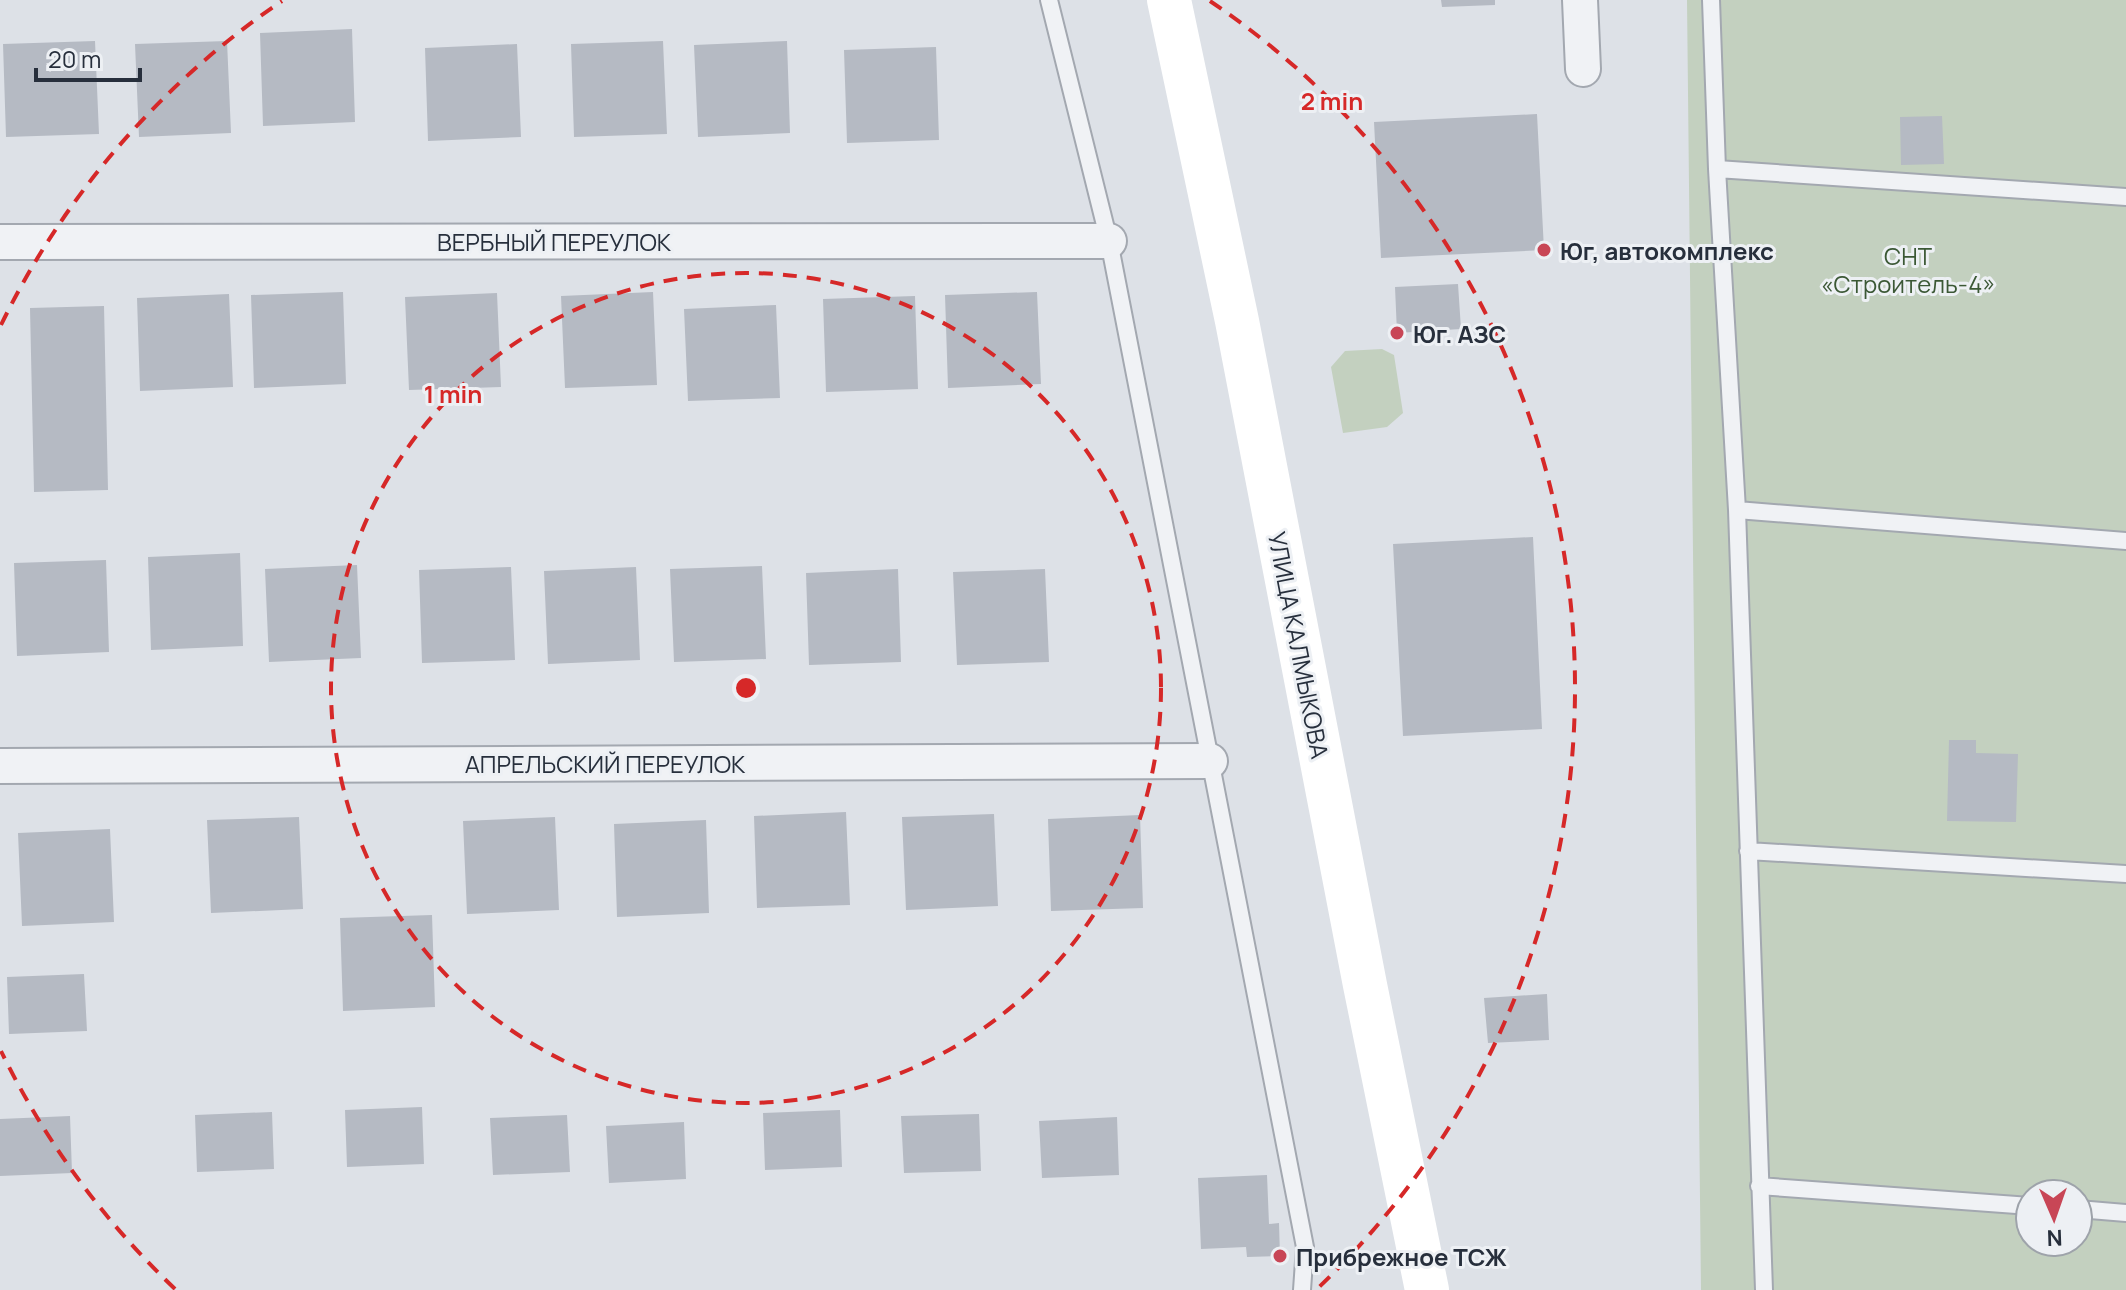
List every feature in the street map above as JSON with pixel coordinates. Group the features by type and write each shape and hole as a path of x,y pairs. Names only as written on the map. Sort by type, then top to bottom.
{"main road":[{"name":"УЛИЦА КАЛМЫКОВА","path":"1169,0 1237,321 1427,1290"}],"street":[{"path":"1580,0 1583,69"},
{"name":"ВЕРБНЫЙ ПЕРЕУЛОК","path":"0,242 1109,241"},
{"name":"АПРЕЛЬСКИЙ ПЕРЕУЛОК","path":"0,766 1210,761"}],"lane":[{"path":"1049,0 1109,241 1305,1247 1302,1290"},
{"path":"1711,0 1717,169 1737,510 1764,1290"},
{"path":"1717,169 2126,197"},
{"path":"1737,510 2126,541"},
{"path":"1748,851 2126,874"},
{"path":"1759,1186 2014,1205"},
{"path":"2094,1210 2126,1213"}],"green space":[{"name":"СНТ «Строитель-4»","path":"1687,0 2126,0 2126,1290 1701,1290"},
{"path":"1382,349 1394,355 1403,413 1387,427 1343,433 1331,367 1345,351"}],"building":[{"path":"1441,0 1495,0 1495,5 1442,7"},
{"path":"352,29 355,122 263,126 260,33"},
{"path":"95,41 99,134 6,137 3,44"},
{"path":"227,41 231,133 139,137 135,44"},
{"path":"663,41 667,134 574,137 571,44"},
{"path":"787,41 790,133 698,137 694,45"},
{"path":"517,44 521,137 428,141 425,48"},
{"path":"936,47 939,140 847,143 844,50"},
{"path":"1537,114 1544,250 1381,258 1374,122"},
{"path":"1942,116 1944,164 1901,165 1900,117"},
{"path":"1458,284 1461,329 1397,333 1395,287"},
{"path":"343,292 346,384 254,388 251,295"},
{"path":"653,292 657,385 565,388 561,296"},
{"path":"1037,292 1041,384 948,388 945,295"},
{"path":"497,293 501,387 409,390 405,297"},
{"path":"229,294 233,387 140,391 137,298"},
{"path":"915,296 918,389 826,392 823,299"},
{"path":"776,305 780,398 688,401 684,309"},
{"path":"104,306 108,490 34,492 30,308"},
{"path":"1533,537 1542,729 1403,736 1393,544"},
{"path":"240,553 243,646 151,650 148,557"},
{"path":"106,560 109,652 17,656 14,563"},
{"path":"357,565 361,658 269,662 265,569"},
{"path":"762,566 766,659 674,662 670,569"},
{"path":"511,567 515,660 422,663 419,570"},
{"path":"636,567 640,660 548,664 544,571"},
{"path":"898,569 901,662 809,665 806,573"},
{"path":"1045,569 1049,662 957,665 953,572"},
{"path":"1949,740 1976,740 1976,753 2018,754 2016,822 1947,821"},
{"path":"846,812 850,905 757,908 754,816"},
{"path":"994,814 998,906 906,910 902,817"},
{"path":"1140,815 1143,908 1051,911 1048,819"},
{"path":"299,817 303,909 211,913 207,820"},
{"path":"555,817 559,910 467,914 463,821"},
{"path":"706,820 709,913 617,917 614,824"},
{"path":"110,829 114,922 22,926 18,833"},
{"path":"432,915 435,1007 343,1011 340,918"},
{"path":"84,974 87,1031 9,1034 7,977"},
{"path":"1547,994 1549,1040 1488,1043 1484,998"},
{"path":"422,1107 424,1164 347,1167 345,1110"},
{"path":"840,1110 842,1167 765,1170 763,1113"},
{"path":"272,1112 274,1169 197,1172 195,1115"},
{"path":"979,1114 981,1171 904,1173 901,1116"},
{"path":"567,1115 570,1172 493,1175 490,1118"},
{"path":"70,1116 72,1173 0,1176 0,1119"},
{"path":"1117,1117 1119,1175 1042,1178 1039,1121"},
{"path":"684,1122 686,1179 609,1183 606,1126"},
{"path":"1267,1175 1269,1224 1279,1223 1280,1256 1247,1257 1246,1247 1201,1249 1198,1178"}],"place":[{"name":"Юг, автокомплекс","path":"1544,250"},
{"name":"Юг. АЗС","path":"1397,333"},
{"name":"Прибрежное ТСЖ","path":"1280,1256"}]}
